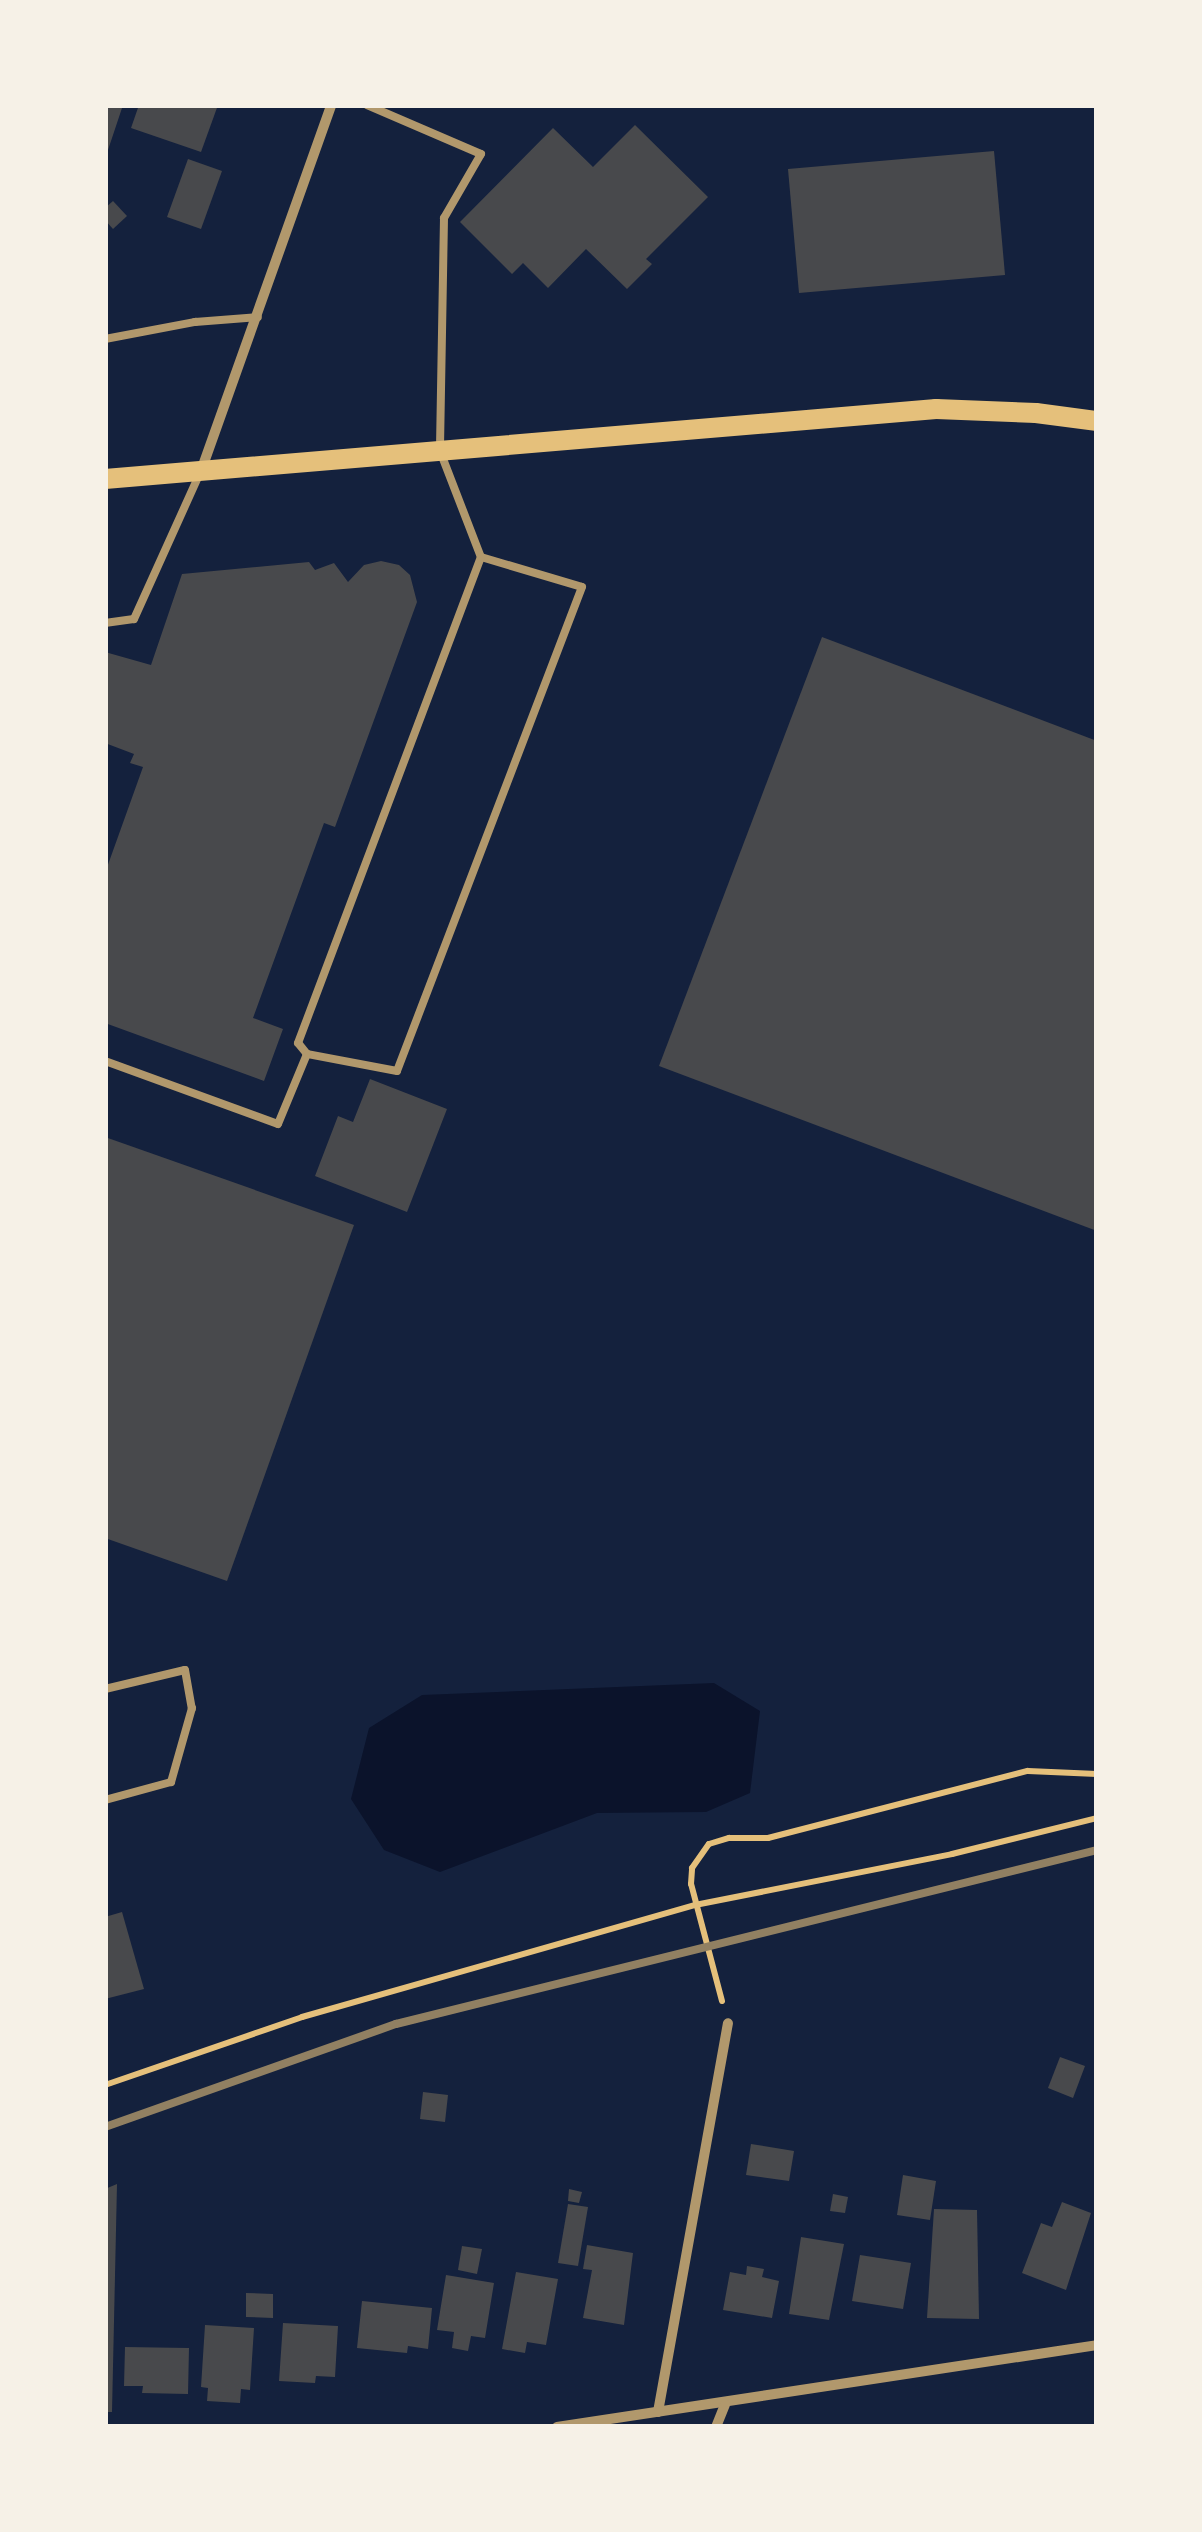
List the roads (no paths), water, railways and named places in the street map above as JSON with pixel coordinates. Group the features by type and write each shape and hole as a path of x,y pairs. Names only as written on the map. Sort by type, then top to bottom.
{"main road":[{"path":"105,478 936,408 1036,412 1097,421"}],"street":[{"path":"201,471 331,105"},
{"path":"658,2412 728,2023"},
{"path":"556,2427 1097,2344"},
{"path":"716,2427 725,2404"}],"lane":[{"path":"367,105 481,154 444,218 440,451 481,557 298,1042 307,1054 397,1071 582,587 481,557"},
{"path":"105,339 195,322 258,317"},
{"path":"105,624 134,619 201,471"},
{"path":"105,1061 278,1124 307,1054"},
{"path":"105,1688 185,1670 192,1708 171,1782 105,1800"}],"water":[{"path":"714,1683 760,1711 750,1793 706,1812 597,1813 440,1872 384,1850 351,1799 369,1728 422,1695"}],"railway":[{"path":"105,2127 396,2024 1097,1850"}]}
